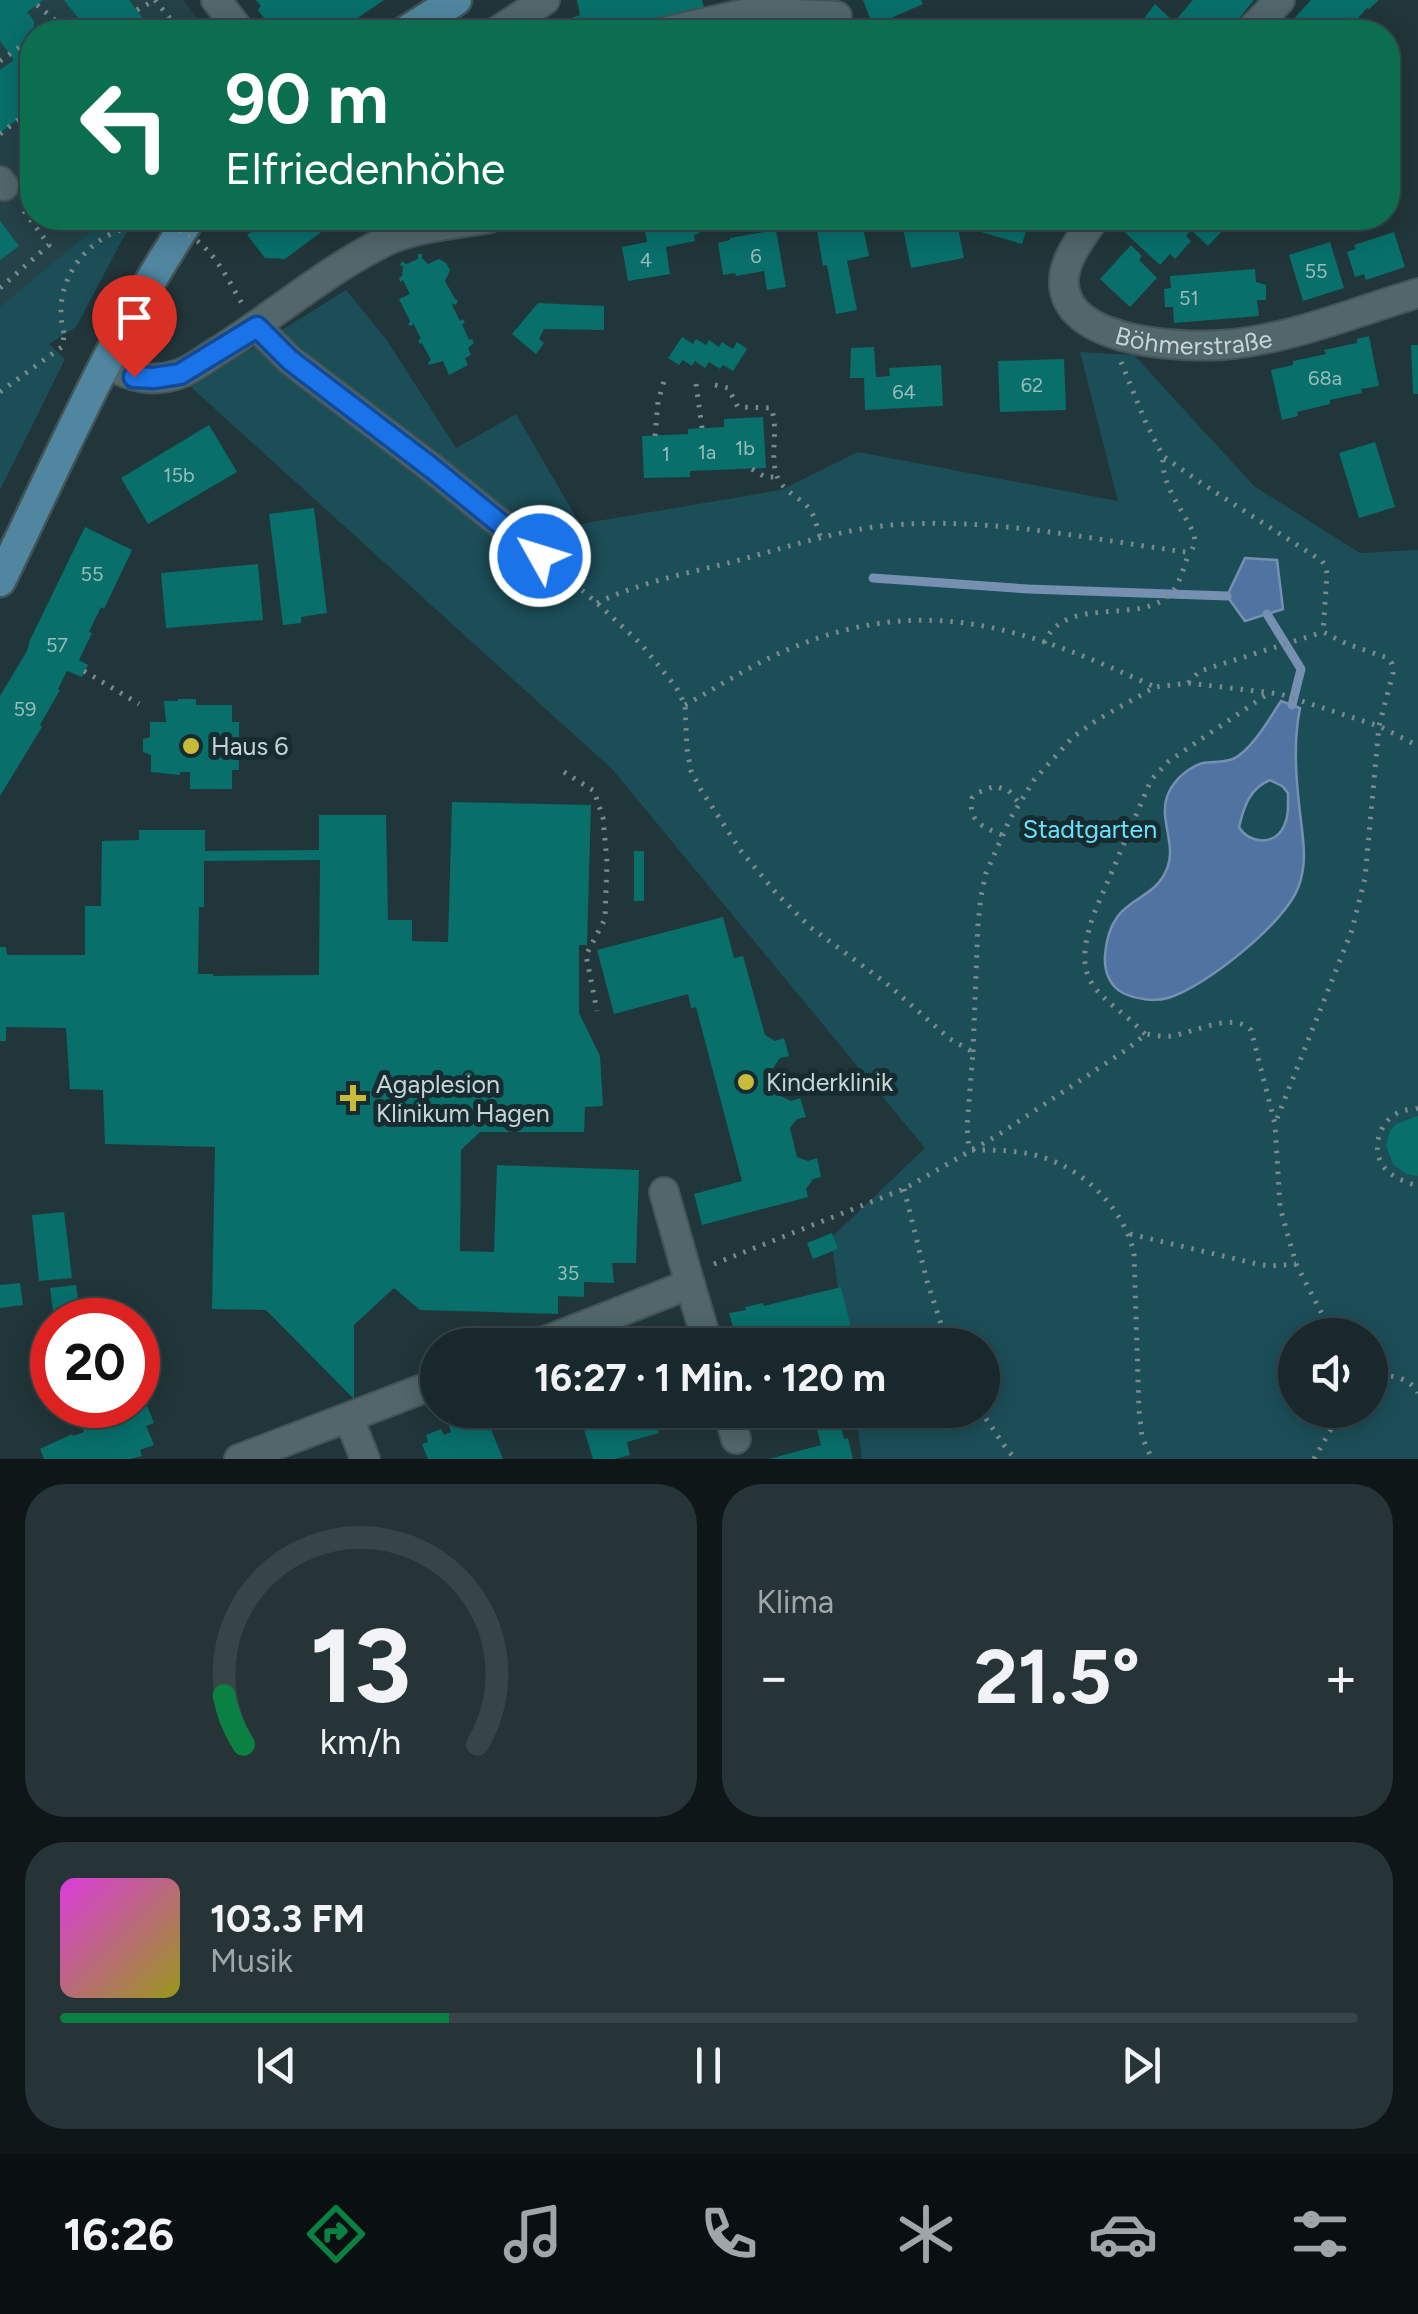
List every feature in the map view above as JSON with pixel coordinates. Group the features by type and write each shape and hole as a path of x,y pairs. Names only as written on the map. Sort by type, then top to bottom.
{"main road":[{"path":"424,20 456,0"},
{"path":"0,581 105,364 156,268 182,230"}],"street":[{"path":"216,0 232,20"},
{"path":"514,20 545,0"},
{"path":"1261,20 1280,0"},
{"path":"717,20 752,12 837,16"},
{"path":"105,364 134,377 180,374 250,317 382,242 425,230"},
{"name":"Böhmerstraße","path":"1087,230 1069,260 1064,276 1065,293 1090,324 1114,334 1173,345 1232,344 1276,336 1418,293"},
{"path":"250,317 290,360 540,556"},
{"path":"664,1192 703,1328"},
{"path":"578,1328 690,1284"},
{"path":"240,1459 420,1390"},
{"path":"348,1418 365,1459"},
{"path":"733,1428 736,1439"}],"path":[{"path":"137,10 155,0 171,20"},
{"path":"37,5 55,20"},
{"path":"0,134 20,118"},
{"path":"2,183 20,206"},
{"path":"0,288 50,245 38,230"},
{"path":"0,392 63,346 62,294 74,267 96,243 124,230"},
{"path":"174,230 192,238 217,261 250,317"},
{"path":"1114,334 1122,367 1163,456 1322,560 1327,574 1323,632"},
{"path":"655,436 664,380"},
{"path":"696,384 702,428"},
{"path":"715,385 728,388 738,407 771,408 775,419 776,477 810,510 821,538"},
{"path":"1044,643 1055,626 1068,619 1155,603 1176,588 1195,542 1162,471 1163,456"},
{"path":"752,469 765,477 776,477"},
{"path":"597,602 619,592 821,538 887,526 967,524 1190,550"},
{"path":"540,556 641,644 676,687 685,704 691,771 742,851 776,893 810,927 886,983 950,1040 973,1052"},
{"path":"685,704 791,648 833,633 868,624 956,620 995,627 1044,643 1154,687"},
{"path":"1188,683 1200,671 1323,632 1388,658 1392,664 1380,726 1365,878 1352,930 1275,1124"},
{"path":"84,671 139,704"},
{"path":"969,1150 967,1126 980,896 1002,835 1020,804 1050,760 1073,737 1154,687 1188,683 1280,694 1380,726 1418,746"},
{"path":"1271,692 1168,761 1151,780 1093,916 1084,955 1086,971 1099,995 1146,1034 1167,1037 1232,1022 1244,1023 1251,1030 1275,1124 1280,1207 1296,1264 1325,1318"},
{"path":"564,772 594,790 603,818 607,862 604,919 586,955 597,1011"},
{"path":"1002,835 978,824 972,816 972,798 995,786 1009,791 1020,804"},
{"path":"690,1284 700,1270 904,1188 947,1165 1146,1034"},
{"path":"1418,1108 1402,1110 1385,1124 1378,1136 1378,1152 1381,1164 1391,1174 1418,1186"},
{"path":"969,1150 1012,1150 1066,1167 1088,1182 1130,1234 1134,1254 1138,1410 1142,1438 1152,1459"},
{"path":"904,1188 943,1328"},
{"path":"1130,1234 1257,1264 1296,1264"},
{"path":"1388,1376 1417,1387"},
{"path":"992,1428 1016,1459"},
{"path":"1314,1459 1332,1428"}],"shaded area":[{"path":"0,0 183,0 199,20 20,20 20,230 129,230 76,327 0,323"}],"green space":[{"path":"93,230 129,230 76,327 49,344 65,359 0,490 0,307"},
{"name":"Stadtgarten","path":"346,290 386,339 456,448 516,414 580,524 781,490 858,452 1118,501 1080,352 1134,355 1254,486 1360,553 1418,550 1418,1459 862,1459 858,1428 1000,1428 1000,1328 844,1328 831,1238 925,1148 612,769 191,387"}],"water":[{"path":"1245,558 1277,560 1283,609 1245,621 1227,596"},
{"path":"1281,701 1300,708 1296,760 1304,860 1301,879 1290,903 1242,952 1184,992 1163,999 1123,993 1107,972 1109,935 1123,910 1153,888 1168,866 1165,810 1169,792 1193,767 1240,755","holes":["1270,780 1288,793 1288,810 1280,832 1268,840 1243,833 1239,827 1243,812 1257,788"]}],"building":[{"path":"0,0 43,0 27,12 33,20 20,20 20,117 0,133 0,70 14,60 0,41"},
{"path":"64,0 129,0 144,20 80,20"},
{"path":"256,0 384,0 355,20 266,20 258,10 261,6"},
{"path":"577,0 702,0 705,11 667,20 565,20 580,15"},
{"path":"863,0 921,0 923,4 887,20 871,20"},
{"path":"1193,0 1254,0 1238,20 1176,20"},
{"path":"1311,0 1379,0 1356,20 1293,20"},
{"path":"1155,4 1172,20 1143,20"},
{"path":"0,221 19,246 0,260"},
{"path":"253,230 324,230 285,259 265,258 247,235"},
{"path":"776,230 786,287 767,290 764,271 723,275 718,243"},
{"path":"863,230 869,256 847,261 857,310 836,314 817,231"},
{"path":"903,230 958,230 964,258 911,268"},
{"path":"982,230 1026,230 1022,244"},
{"path":"1122,230 1191,230 1186,236 1191,241 1175,259 1170,254 1160,265"},
{"path":"1191,230 1223,230 1208,246"},
{"path":"645,231 700,233 694,235 695,241 666,247 670,274 628,281 622,247 647,242"},
{"path":"1394,232 1405,267 1366,280 1364,274 1355,277 1347,252 1356,249 1354,245"},
{"path":"1330,242 1344,288 1303,301 1289,255"},
{"path":"1131,245 1157,278 1130,307 1100,279"},
{"path":"418,254 428,264 439,259 446,263 450,270 445,281 458,300 456,305 451,303 474,343 468,348 471,355 465,358 468,365 449,375 443,361 429,365 431,360 413,323 408,325 410,321 399,299 410,294 403,280 400,282 400,265 402,261 406,264 418,259"},
{"path":"1255,269 1256,282 1266,285 1266,300 1257,300 1259,316 1174,323 1173,307 1165,307 1164,289 1171,288 1170,276"},
{"path":"538,303 604,306 604,330 544,329 539,339 544,343 536,354 512,334"},
{"path":"1369,336 1379,386 1361,389 1362,393 1330,400 1330,404 1282,420 1271,370"},
{"path":"682,337 693,344 696,339 706,345 709,340 719,347 722,342 733,349 737,342 747,349 733,371 709,362 705,368 695,361 692,366 683,360 679,365 668,358"},
{"path":"1411,345 1418,345 1418,394 1413,394"},
{"path":"874,347 876,377 890,376 889,368 941,365 943,406 865,410 864,378 850,378 851,348"},
{"path":"1064,359 1066,410 1000,412 998,361"},
{"path":"763,417 766,468 690,471 690,477 644,478 642,436 688,434 688,429 724,427 724,419"},
{"path":"209,425 237,472 148,524 121,478"},
{"path":"1375,442 1395,507 1359,518 1339,453"},
{"path":"314,508 327,613 283,625 269,514"},
{"path":"85,527 132,550 89,632 92,633 79,660 88,665 82,677 67,671 42,727 0,796 0,696 27,651"},
{"path":"258,564 263,620 166,628 161,573"},
{"name":"Haus 6","path":"196,699 196,705 232,705 232,722 239,722 239,770 232,770 232,789 190,789 190,772 151,772 151,755 143,752 143,739 150,737 150,722 166,722 164,701"},
{"name":"Agaplesion Klinikum Hagen","path":"452,802 591,805 587,945 579,945 579,1013 600,1056 603,1106 585,1107 584,1132 480,1132 461,1150 460,1251 494,1252 497,1165 639,1170 636,1263 612,1263 614,1283 584,1282 584,1297 558,1296 558,1314 420,1310 394,1288 354,1325 354,1399 266,1310 212,1309 215,1147 105,1144 103,1090 70,1089 66,1028 6,1027 6,1041 0,1041 0,947 6,947 7,955 85,955 85,906 101,906 102,841 139,840 139,830 205,830 205,851 319,850 319,815 386,815 388,920 412,920 412,941 448,942","holes":["320,860 319,975 198,974 204,861"]},
{"path":"634,851 644,851 644,901 634,901"},
{"name":"Kinderklinik","path":"723,917 734,958 743,956 765,1035 775,1041 784,1038 789,1056 780,1058 773,1068 781,1096 791,1101 800,1098 806,1117 797,1119 790,1128 797,1157 808,1161 817,1158 821,1177 813,1179 806,1189 808,1197 702,1225 694,1194 742,1181 696,1007 691,1008 688,994 614,1014 597,950"},
{"path":"1418,1116 1418,1176 1406,1174 1393,1164 1386,1145 1396,1124"},
{"path":"64,1212 72,1278 39,1281 32,1215"},
{"path":"832,1233 838,1249 813,1259 807,1243"},
{"path":"20,1283 23,1305 0,1308 0,1285"},
{"path":"76,1285 78,1298 51,1298 50,1288"},
{"path":"841,1287 851,1328 733,1328 729,1313 763,1303 764,1306"},
{"path":"82,1428 147,1428 154,1445 140,1450 142,1456 130,1459 44,1459 40,1449 84,1432"},
{"path":"450,1428 490,1428 503,1459 428,1459 422,1444 428,1442 426,1435 441,1429 444,1435 451,1432"},
{"path":"584,1428 657,1428 659,1433 627,1442 630,1455 593,1459"},
{"path":"816,1428 841,1428 853,1459 769,1459 821,1445"}],"waterway":[{"path":"873,578 1028,589 1227,596"},
{"path":"1267,614 1301,669 1292,705"}],"place":[{"name":"Haus 6","path":"191,746"},
{"name":"Kinderklinik","path":"746,1082"},
{"name":"Agaplesion Klinikum Hagen","path":"353,1098"}],"route":[{"path":"134,377 180,374 257,327 290,360 540,556"}]}
